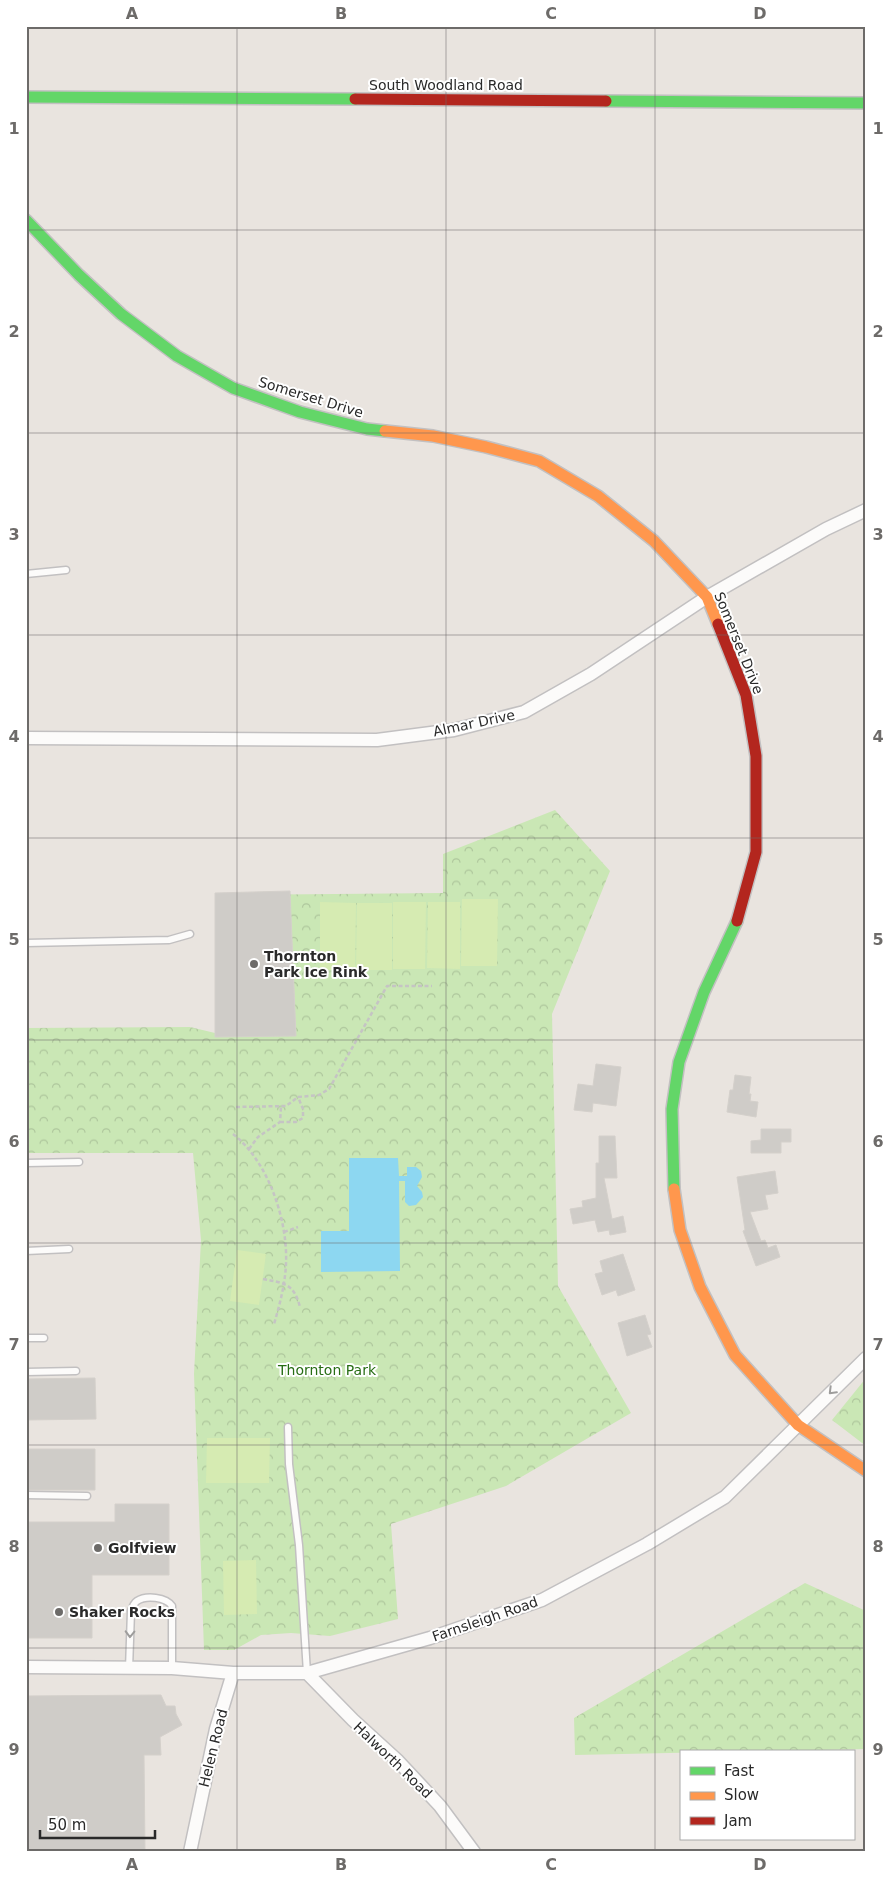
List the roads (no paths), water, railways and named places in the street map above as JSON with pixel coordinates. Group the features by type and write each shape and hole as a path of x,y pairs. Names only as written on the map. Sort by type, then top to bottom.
{"street":[{"name":"South Woodland Road","path":"26,96 866,103"},
{"name":"Somerset Drive","path":"26,220 79,275 121,314 177,356 217,379 234,388 300,412 367,430 433,436 539,461 598,496 654,541 707,597 746,695 756,756 756,852 740,915 704,992 679,1062 672,1109 673,1178 680,1230 700,1287 735,1355 798,1425 866,1471"},
{"name":"Almar Drive","path":"26,738 377,740 454,730 524,712 591,674 707,597 826,528 866,510"},
{"name":"Farnsleigh Road","path":"26,1667 172,1668 234,1673 307,1673 430,1638 542,1600 647,1544 725,1497 866,1358"},
{"name":"Helen Road","path":"190,1852 216,1729 234,1673"},
{"name":"Halworth Road","path":"307,1673 353,1720 398,1761 428,1793 474,1852"}],"lane":[{"path":"26,574 66,570"},
{"path":"26,943 169,940 190,934"},
{"path":"26,1162 79,1162"},
{"path":"26,1251 69,1249"},
{"path":"26,1338 44,1338"},
{"path":"26,1372 76,1371"},
{"path":"288,1427 289,1464 299,1545 307,1673"},
{"path":"26,1495 87,1496"},
{"path":"129,1669 131,1611 133,1605 143,1599 160,1598 166,1600 172,1606 172,1668"}],"water":[{"path":"349,1158 398,1158 399,1176 407,1176 407,1167 416,1167 421,1171 422,1177 417,1186 422,1192 423,1197 416,1205 409,1206 405,1202 405,1181 399,1181 400,1271 321,1272 321,1231 349,1231"}],"place":[{"name":"Thornton Park Ice Rink","path":"254,964"},
{"name":"Golfview","path":"98,1548"},
{"name":"Shaker Rocks","path":"59,1612"}],"park label":[{"name":"Thornton Park","path":"327,1370"}]}
